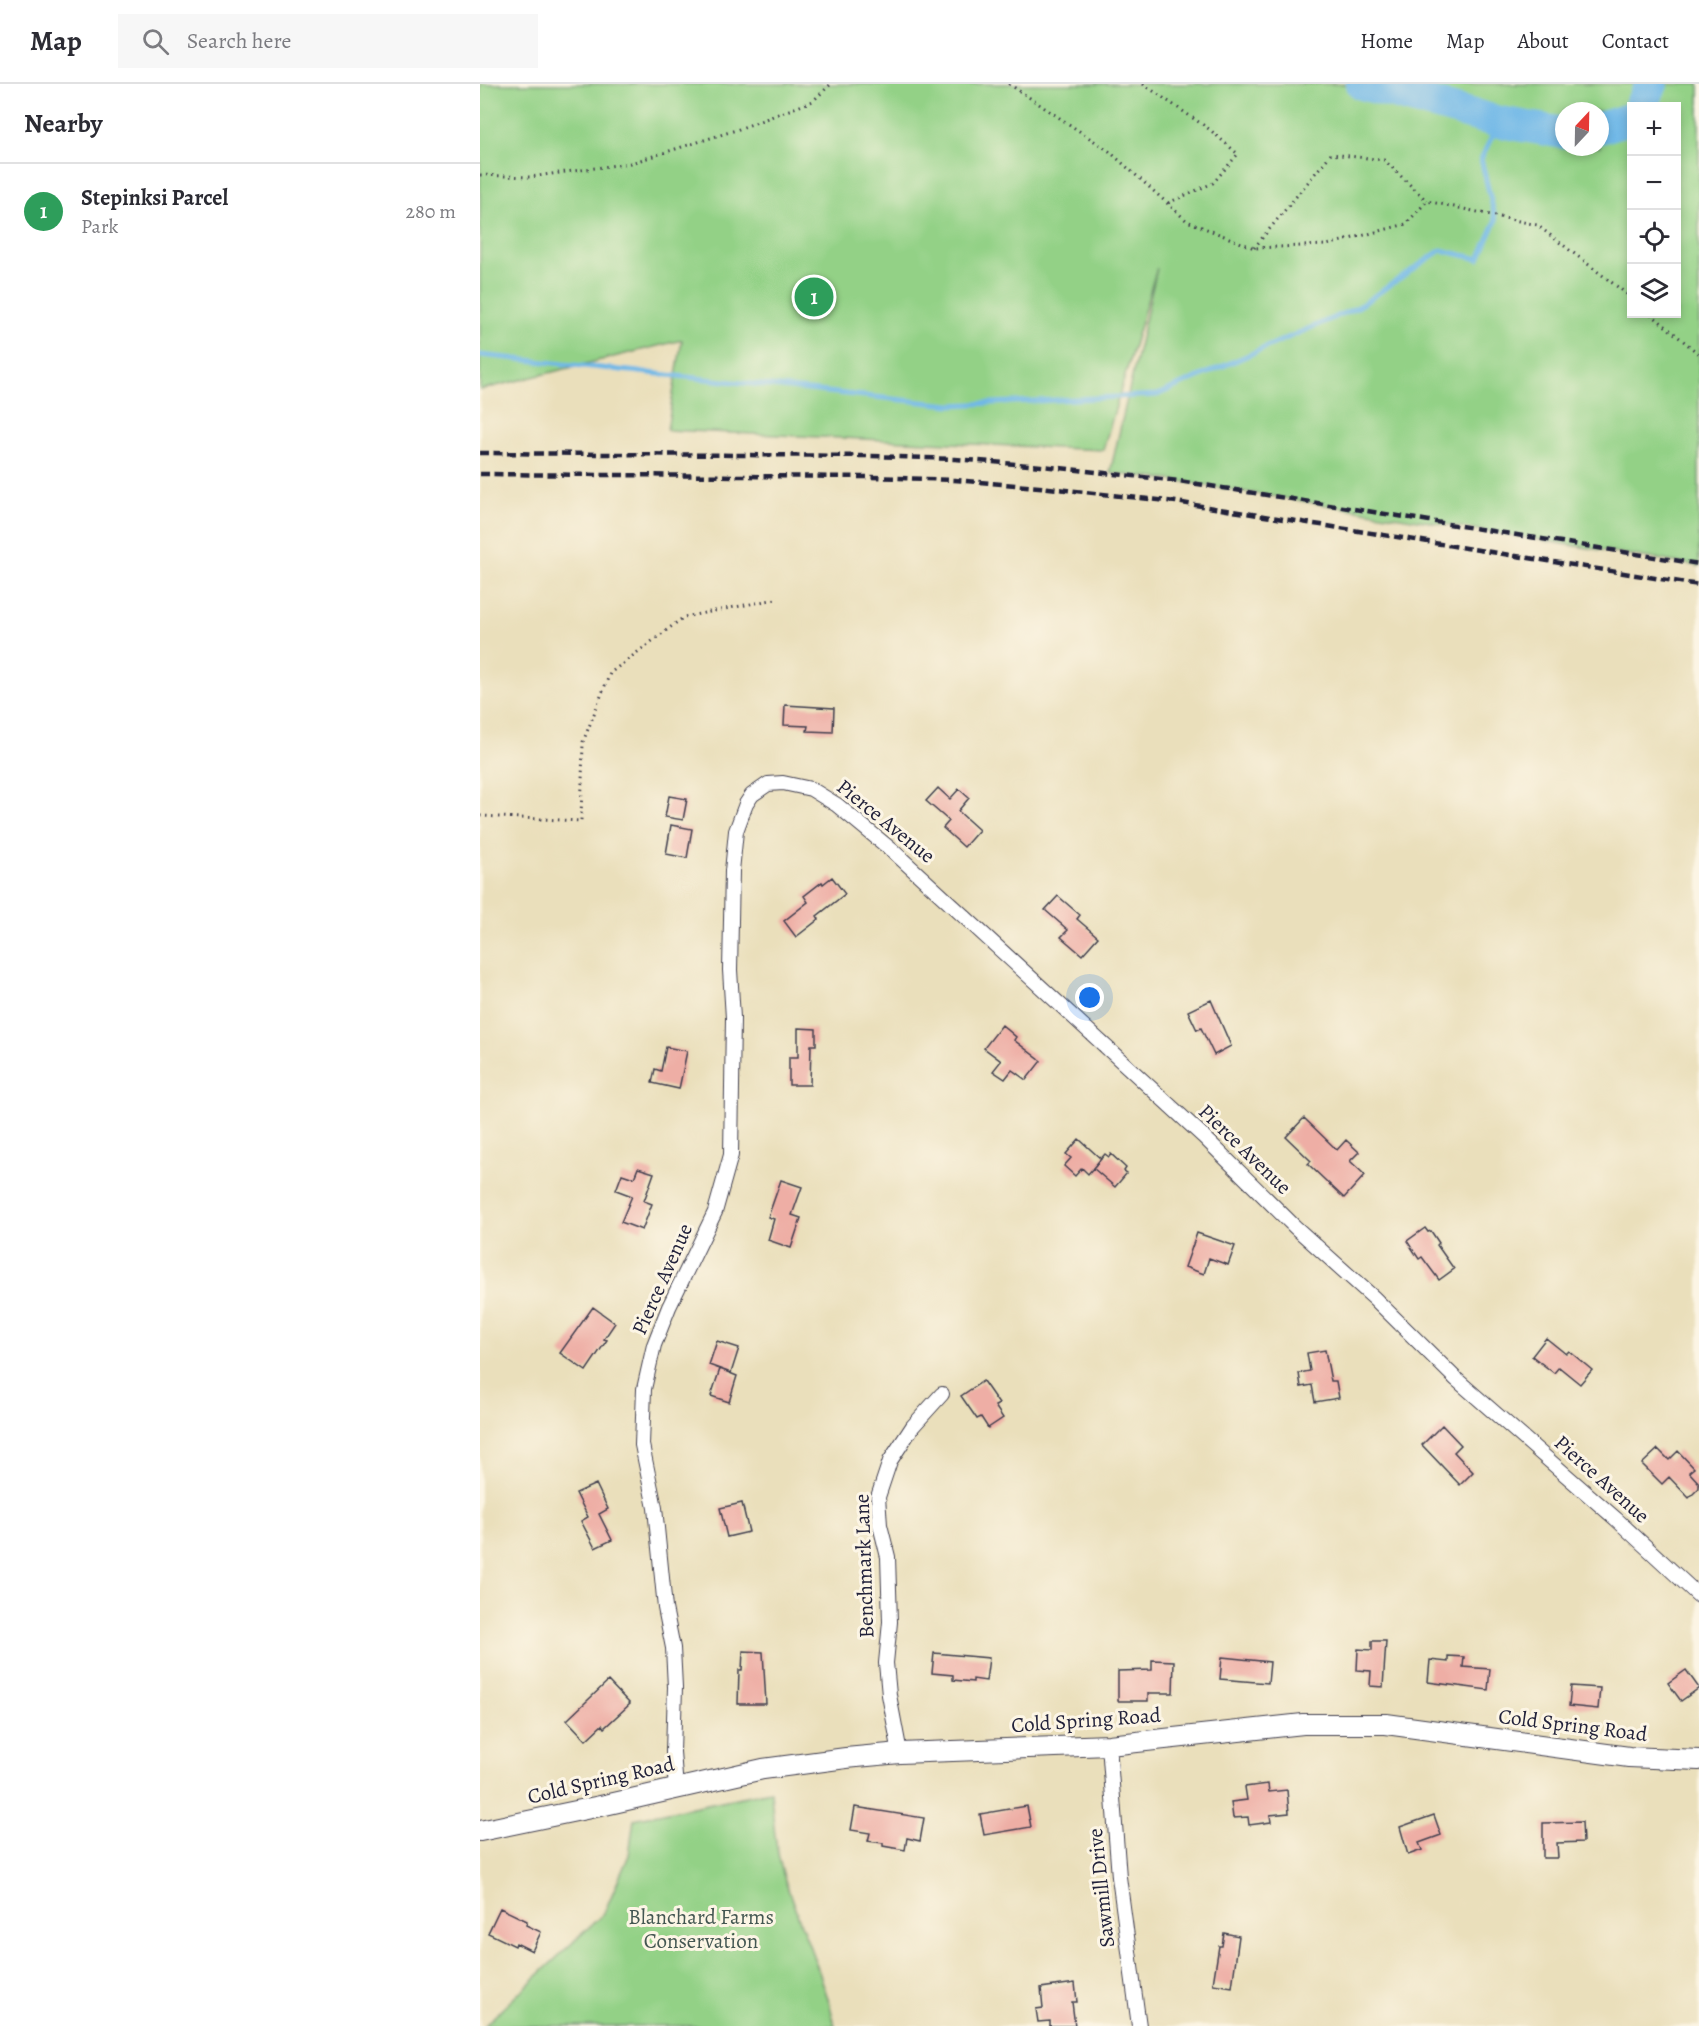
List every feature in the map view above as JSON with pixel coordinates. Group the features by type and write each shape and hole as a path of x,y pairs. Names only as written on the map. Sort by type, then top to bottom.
{"street":[{"name":"Pierce Avenue","path":"676,1788 673,1752 675,1687 673,1648 665,1608 655,1508 642,1445 644,1389 654,1345 669,1307 715,1212 731,1155 732,871 736,831 746,804 752,795 768,784 783,783 811,789 837,805 894,852 1203,1136 1295,1227 1374,1298 1456,1379 1616,1519 1699,1596"},
{"name":"Benchmark Lane","path":"900,1753 889,1695 886,1663 890,1622 888,1557 880,1525 878,1497 890,1461 913,1426 942,1394"},
{"name":"Cold Spring Road","path":"480,1831 763,1768 900,1753 1109,1745 1303,1724 1386,1724 1629,1757 1699,1760"},
{"name":"Sawmill Drive","path":"1109,1745 1119,1877 1139,2026"}],"path":[{"path":"480,175 530,177 632,163 736,130 813,101 831,84"},
{"path":"1009,84 1109,151 1187,221 1254,248 1327,245 1406,224 1427,201"},
{"path":"1143,84 1209,129 1238,154 1213,183 1168,204"},
{"path":"1254,248 1331,154 1384,160 1427,201 1537,225 1627,294"},
{"path":"1656,318 1699,354"},
{"path":"480,816 581,821 583,742 610,673 684,617 776,599"}],"green space":[{"path":"480,84 1699,84 1699,566 1179,481 1110,473 1157,268 1103,450 667,430 682,340 480,390"},
{"name":"Blanchard Farms Conservation","path":"771,1791 778,1856 790,1896 825,1988 835,2026 484,2026 604,1913 629,1855 634,1819"}],"building":[{"path":"785,705 834,708 833,732 807,731 808,726 784,725"},
{"path":"938,788 950,799 959,789 969,798 958,811 979,830 964,847 943,828 949,821 926,801"},
{"path":"669,796 687,799 683,820 665,817"},
{"path":"671,825 692,829 687,858 666,854"},
{"path":"832,877 845,894 817,916 819,919 796,937 784,921 808,902 804,896"},
{"path":"1058,896 1080,915 1077,919 1098,937 1082,955 1061,937 1068,930 1045,910"},
{"path":"1211,1000 1231,1046 1214,1055 1201,1028 1197,1030 1188,1011"},
{"path":"1002,1025 1016,1037 1014,1040 1041,1061 1026,1080 1012,1070 1005,1079 993,1071 1001,1061 984,1048"},
{"path":"798,1028 816,1029 816,1045 811,1045 810,1085 789,1085 789,1057 798,1057"},
{"path":"666,1047 687,1051 679,1089 652,1083 655,1069 661,1071"},
{"path":"1304,1118 1337,1150 1346,1140 1359,1152 1350,1161 1365,1175 1344,1198 1308,1164 1311,1161 1286,1137"},
{"path":"1079,1139 1101,1159 1088,1174 1082,1168 1075,1176 1064,1166 1071,1158 1066,1154"},
{"path":"1105,1154 1109,1157 1111,1154 1126,1168 1124,1171 1127,1173 1115,1187 1093,1168"},
{"path":"638,1168 654,1173 644,1201 652,1204 642,1230 621,1222 632,1196 616,1190 622,1174 634,1178"},
{"path":"781,1180 802,1187 792,1215 801,1218 791,1248 768,1240 774,1219 768,1217"},
{"path":"1425,1228 1428,1232 1431,1231 1439,1243 1437,1245 1454,1269 1439,1280 1422,1257 1419,1259 1407,1241"},
{"path":"1197,1233 1235,1246 1228,1265 1209,1258 1204,1274 1185,1267"},
{"path":"593,1307 615,1323 604,1339 607,1340 586,1371 560,1353"},
{"path":"1546,1338 1566,1354 1569,1351 1592,1370 1580,1384 1559,1367 1554,1373 1532,1356"},
{"path":"717,1341 739,1348 731,1373 709,1365"},
{"path":"1325,1350 1331,1381 1336,1381 1339,1398 1315,1402 1312,1385 1301,1387 1299,1373 1310,1371 1307,1353"},
{"path":"720,1369 737,1376 729,1402 711,1396"},
{"path":"983,1381 999,1404 995,1406 1003,1418 988,1428 981,1417 977,1419 961,1396"},
{"path":"1442,1425 1461,1445 1454,1452 1473,1472 1460,1485 1422,1445"},
{"path":"1658,1449 1669,1460 1678,1451 1694,1468 1689,1472 1699,1483 1699,1488 1689,1498 1669,1477 1662,1484 1642,1464"},
{"path":"596,1484 608,1509 599,1514 612,1540 595,1548 581,1521 588,1517 576,1493"},
{"path":"742,1503 749,1532 727,1537 720,1508"},
{"path":"1372,1641 1386,1641 1383,1687 1370,1686 1371,1671 1357,1670 1358,1649 1372,1650"},
{"path":"743,1651 763,1652 766,1704 738,1704 739,1670 742,1670"},
{"path":"934,1653 989,1658 986,1681 953,1680 953,1675 932,1673"},
{"path":"1448,1656 1464,1657 1463,1667 1490,1669 1488,1690 1428,1682 1430,1660 1448,1662"},
{"path":"1222,1657 1270,1662 1268,1683 1220,1679"},
{"path":"1152,1660 1174,1661 1173,1693 1148,1693 1148,1701 1118,1701 1118,1671 1152,1670"},
{"path":"1686,1670 1699,1688 1681,1701 1668,1683"},
{"path":"608,1681 630,1704 604,1728 602,1725 586,1740 567,1720"},
{"path":"1571,1686 1600,1688 1598,1709 1569,1706"},
{"path":"1268,1784 1269,1792 1287,1790 1289,1813 1270,1815 1271,1822 1249,1825 1248,1817 1233,1818 1231,1802 1247,1800 1245,1787"},
{"path":"1027,1806 1031,1827 984,1835 980,1814"},
{"path":"855,1807 924,1818 920,1841 907,1838 905,1850 868,1841 870,1833 851,1830"},
{"path":"1434,1815 1441,1835 1419,1843 1422,1850 1408,1855 1400,1827"},
{"path":"1582,1822 1583,1842 1557,1843 1558,1858 1543,1858 1543,1823"},
{"path":"500,1908 527,1921 526,1925 541,1932 532,1951 516,1943 515,1946 488,1933"},
{"path":"1224,1933 1239,1936 1232,1987 1213,1984 1219,1946 1222,1946"},
{"path":"1075,1983 1077,2002 1072,2002 1075,2026 1050,2026 1050,2021 1038,2022 1036,2009 1043,2008 1041,1988"}],"waterway":[{"path":"1362,84 1499,122 1555,131"},
{"path":"1642,102 1652,84"},
{"path":"1609,125 1627,120"},
{"path":"480,355 950,405 1157,395 1358,307 1441,250 1479,259 1496,221 1481,159 1499,122"}],"railway":[{"path":"480,453 872,456 955,459 1041,466 1179,481 1699,564"},
{"path":"480,474 872,477 954,480 1039,487 1176,502 1699,585"}],"place":[{"name":"Stepinksi Parcel","path":"814,297"}]}
